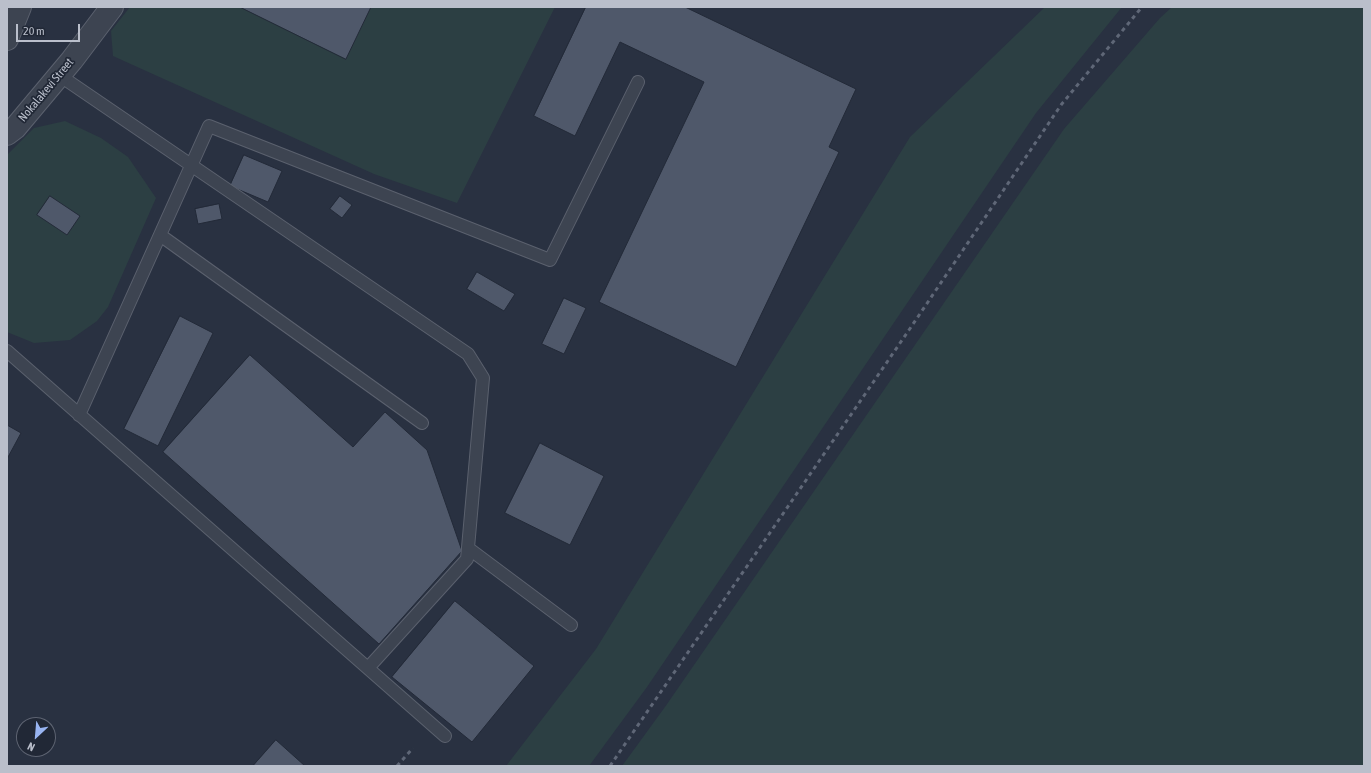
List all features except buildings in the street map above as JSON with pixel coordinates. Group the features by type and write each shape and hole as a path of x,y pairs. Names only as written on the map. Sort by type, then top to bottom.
{"street":[{"path":"7,39 20,7"},
{"name":"Nokalakevi Street","path":"7,134 15,128 59,75 112,7"}],"lane":[{"path":"59,75 468,354 483,378 467,559 368,668"},
{"path":"79,415 209,126 550,260 638,82"},
{"path":"160,235 422,423"},
{"path":"7,351 446,736"},
{"path":"468,548 571,625"}],"green space":[{"path":"130,7 555,7 457,203 374,174 113,56 111,31"},
{"path":"1045,7 1122,7 1036,113 647,687 589,766 506,766 596,649 910,137"},
{"path":"1172,7 1364,7 1364,766 622,766 665,707 1064,129 1160,18"},
{"path":"65,121 101,138 128,157 156,198 108,307 97,321 70,340 34,343 7,332 7,155 34,128"}],"railway":[{"path":"610,766 909,330 1061,105 1142,7"},
{"path":"397,766 413,748"}]}
